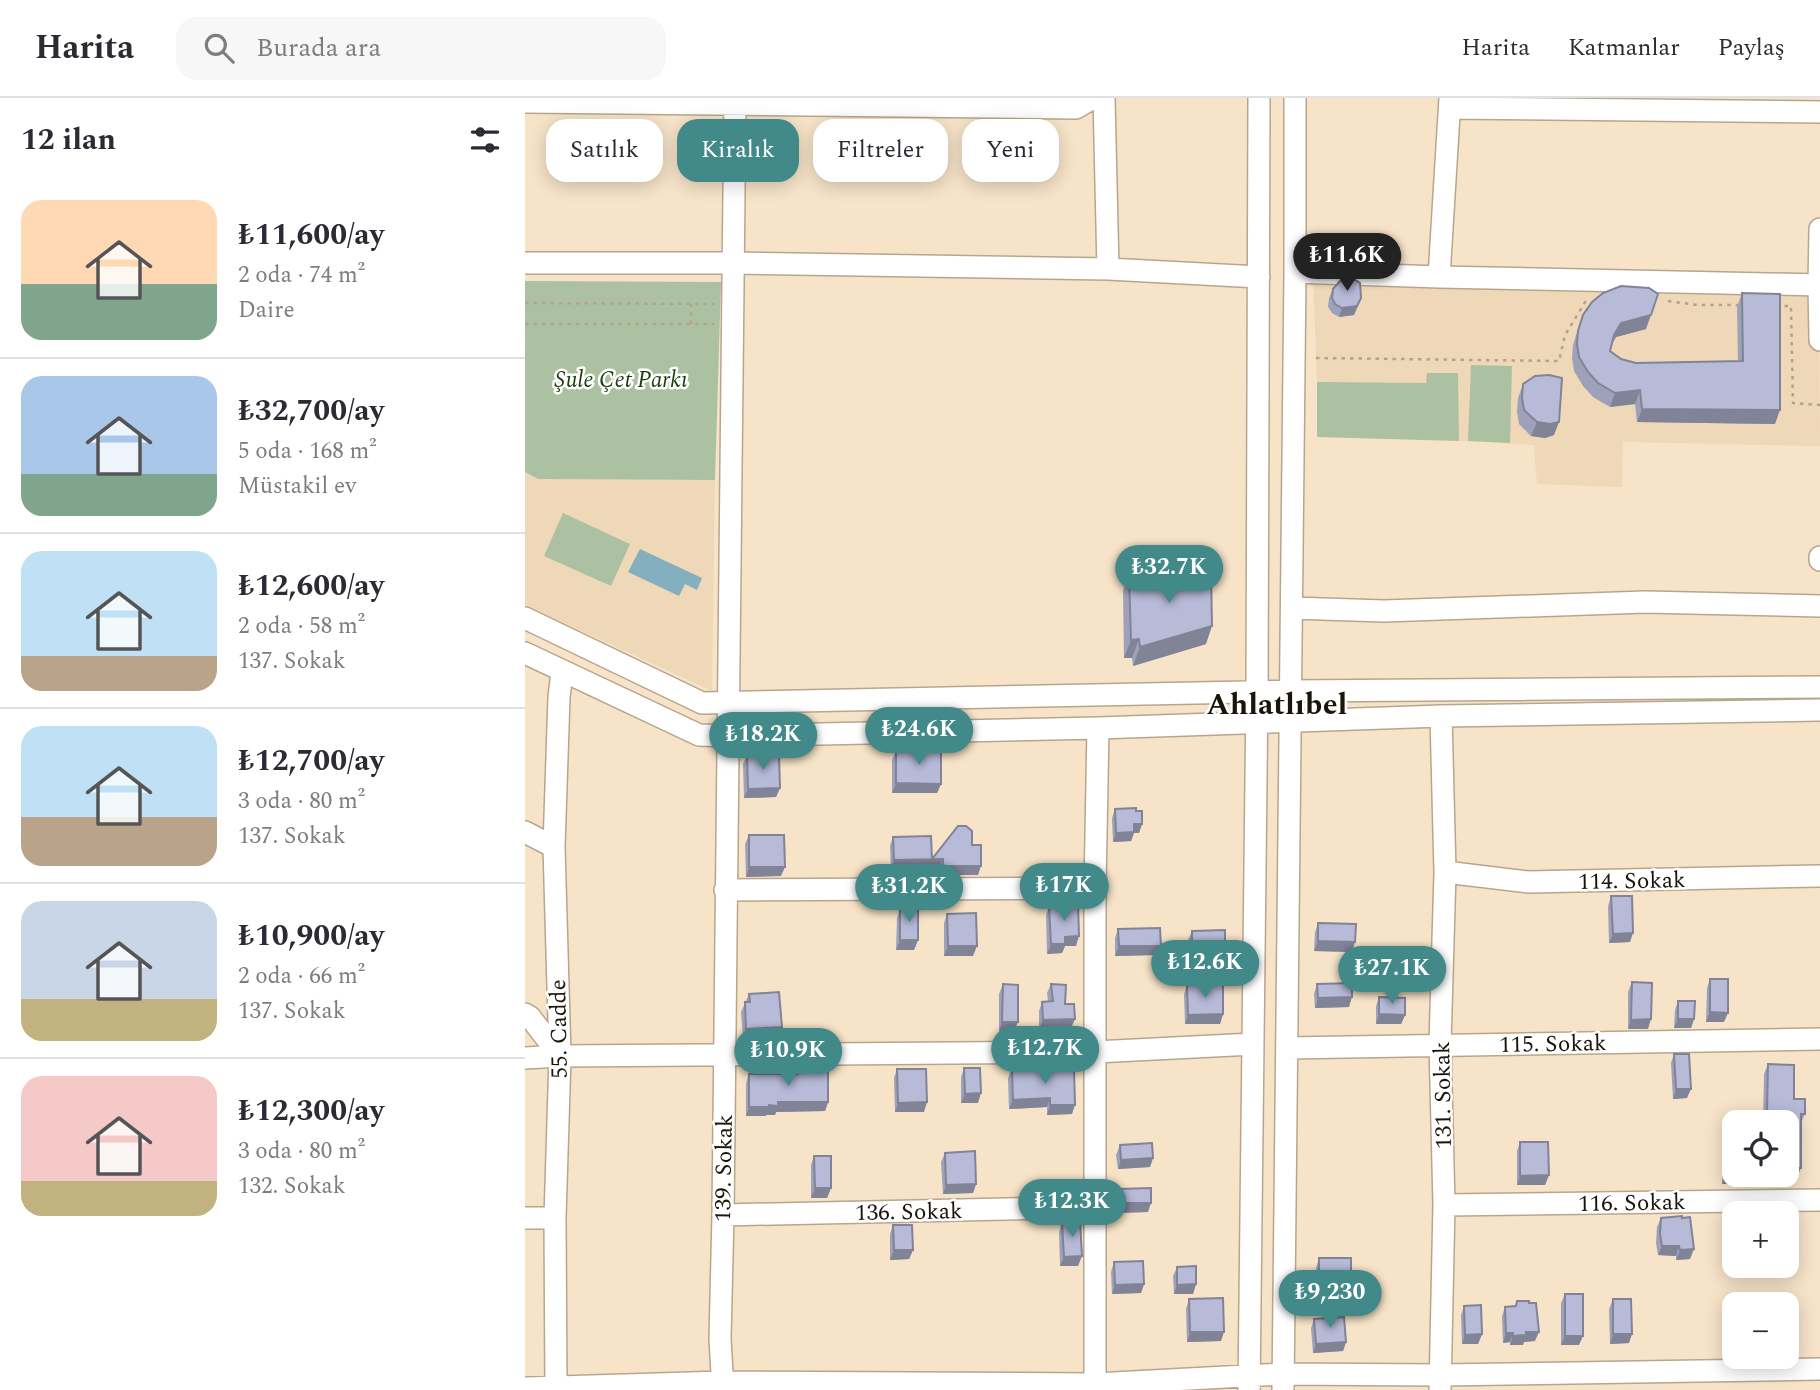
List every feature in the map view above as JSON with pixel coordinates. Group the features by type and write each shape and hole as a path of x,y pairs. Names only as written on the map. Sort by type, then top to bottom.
{"street":[{"path":"1104,98 1108,269"},
{"path":"1249,1383 1257,692 1259,98"},
{"path":"1283,1382 1295,98"},
{"name":"139. Sokak","path":"723,1386 720,1339 735,101"},
{"path":"525,102 1084,103 1105,135"},
{"path":"1439,277 1450,103 1820,112"},
{"path":"1820,229 1820,340"},
{"path":"525,263 733,263 1108,269 1259,277"},
{"path":"1295,272 1819,285"},
{"path":"1291,608 1384,611 1646,602 1820,606"},
{"path":"525,618 702,703 1291,691 1820,687"},
{"path":"525,653 699,735 1098,728 1441,716 1820,710"},
{"name":"55. Cadde","path":"556,1388 555,1217 560,1056 554,846 562,672"},
{"name":"131. Sokak","path":"1440,1382 1444,1205 1440,1044 1445,872 1441,716"},
{"path":"1095,1387 1095,888 1098,728"},
{"path":"525,832 554,846"},
{"name":"114. Sokak","path":"1445,872 1528,882 1820,876"},
{"path":"725,890 1095,888"},
{"path":"525,1014 560,1056"},
{"name":"115. Sokak","path":"1287,1048 1820,1039"},
{"path":"525,1058 1095,1052 1253,1044"},
{"name":"116. Sokak","path":"1444,1205 1820,1200"},
{"name":"136. Sokak","path":"723,1215 1096,1207"},
{"path":"525,1218 555,1217"},
{"path":"680,1383 707,1364 720,1339"},
{"path":"525,1388 680,1383 723,1386 1095,1387 1283,1382 1440,1382 1820,1369"}],"path":[{"path":"1316,358 1559,361 1565,335 1590,295"},
{"path":"1670,301 1697,305 1737,305"},
{"path":"525,303 691,303 732,314"},
{"path":"691,303 691,324"},
{"path":"1764,306 1791,306 1793,403 1820,405"},
{"path":"525,324 691,324 732,314"}],"shaded area":[{"path":"1313,273 1819,285 1820,446 1623,442 1622,487 1537,484 1534,445 1317,437"},
{"path":"525,472 538,479 715,480 712,691 525,605"}],"green space":[{"name":"Şule Çet Parkı","path":"525,281 721,282 715,480 538,479 525,472"},
{"path":"1471,365 1512,366 1510,443 1468,441"},
{"path":"1427,373 1458,373 1459,441 1317,437 1317,382 1426,383"},
{"path":"563,513 630,544 611,586 544,556"}],"water":[{"path":"640,549 702,578 697,590 685,584 679,596 628,572"}],"building":[{"path":"1348,278 1360,283 1361,298 1357,306 1342,308 1335,304 1332,298 1333,289 1340,281"},
{"path":"1621,286 1649,288 1658,294 1651,315 1621,323 1614,335 1610,351 1621,359 1636,363 1743,361 1742,293 1780,294 1780,410 1642,409 1640,390 1615,393 1598,383 1579,357 1578,331 1583,315 1592,302 1603,293"},
{"path":"1535,376 1562,378 1559,422 1550,424 1537,422 1524,410 1522,398 1523,384"},
{"path":"1129,573 1211,573 1212,626 1140,647 1139,639 1131,640"},
{"path":"896,751 941,751 941,784 896,783"},
{"path":"747,755 779,755 780,788 748,789"},
{"path":"1136,808 1136,811 1142,811 1142,824 1134,824 1134,832 1116,833 1115,809"},
{"path":"958,826 966,826 972,831 972,845 981,845 981,866 943,866 943,859 894,860 893,837 931,836 932,859"},
{"path":"749,835 784,835 785,867 749,867"},
{"path":"1611,896 1632,896 1633,933 1613,934"},
{"path":"1078,905 1079,936 1065,937 1065,944 1051,944 1049,906"},
{"path":"900,909 918,909 918,940 900,940"},
{"path":"976,913 977,946 948,946 947,914"},
{"path":"1318,923 1356,924 1355,942 1318,941"},
{"path":"1160,928 1161,946 1119,946 1118,929"},
{"path":"1225,930 1225,943 1192,944 1192,931"},
{"path":"1710,979 1728,979 1728,1013 1710,1012"},
{"path":"1632,982 1652,983 1651,1019 1631,1020"},
{"path":"1352,983 1352,997 1318,998 1317,984"},
{"path":"1003,984 1018,985 1018,1022 1002,1022"},
{"path":"1051,984 1066,985 1065,1004 1074,1004 1075,1019 1043,1020 1042,1002 1053,1001"},
{"path":"1187,985 1223,985 1223,1014 1188,1015"},
{"path":"779,992 782,1027 746,1029 745,1002 750,1002 749,994"},
{"path":"1379,997 1405,998 1405,1015 1379,1014"},
{"path":"1678,1001 1695,1001 1694,1019 1678,1019"},
{"path":"1674,1054 1689,1054 1691,1089 1676,1089"},
{"path":"1768,1064 1794,1065 1794,1099 1805,1099 1805,1114 1801,1114 1801,1168 1799,1110 1767,1110"},
{"path":"964,1068 980,1068 981,1093 965,1094"},
{"path":"1012,1068 1027,1068 1027,1071 1074,1069 1075,1105 1050,1105 1050,1098 1013,1100"},
{"path":"897,1069 926,1069 927,1102 898,1103"},
{"path":"798,1070 828,1070 828,1102 778,1102 778,1106 749,1107 749,1074 798,1074"},
{"path":"1520,1142 1548,1142 1549,1175 1520,1176"},
{"path":"1152,1143 1153,1158 1121,1160 1120,1145"},
{"path":"975,1151 976,1184 946,1185 945,1153"},
{"path":"814,1156 831,1156 831,1188 815,1188"},
{"path":"1151,1188 1151,1203 1120,1203 1119,1189"},
{"path":"1690,1217 1694,1249 1680,1250 1679,1246 1662,1246 1661,1218"},
{"path":"1062,1222 1080,1222 1082,1256 1064,1257"},
{"path":"893,1225 912,1225 913,1250 894,1250"},
{"path":"1319,1258 1351,1258 1351,1279 1319,1279"},
{"path":"1143,1261 1144,1284 1115,1285 1114,1262"},
{"path":"1196,1266 1196,1284 1177,1285 1177,1267"},
{"path":"1565,1294 1583,1294 1583,1336 1565,1336"},
{"path":"1223,1298 1224,1332 1190,1332 1189,1299"},
{"path":"1613,1299 1631,1299 1632,1334 1613,1334"},
{"path":"1517,1301 1536,1303 1539,1332 1513,1336 1513,1333 1506,1333 1505,1307 1516,1306"},
{"path":"1481,1305 1482,1334 1465,1335 1464,1306"},
{"path":"1344,1317 1346,1342 1316,1344 1314,1319"}],"district":[{"name":"Ahlatlıbel","path":"1277,704"}]}
